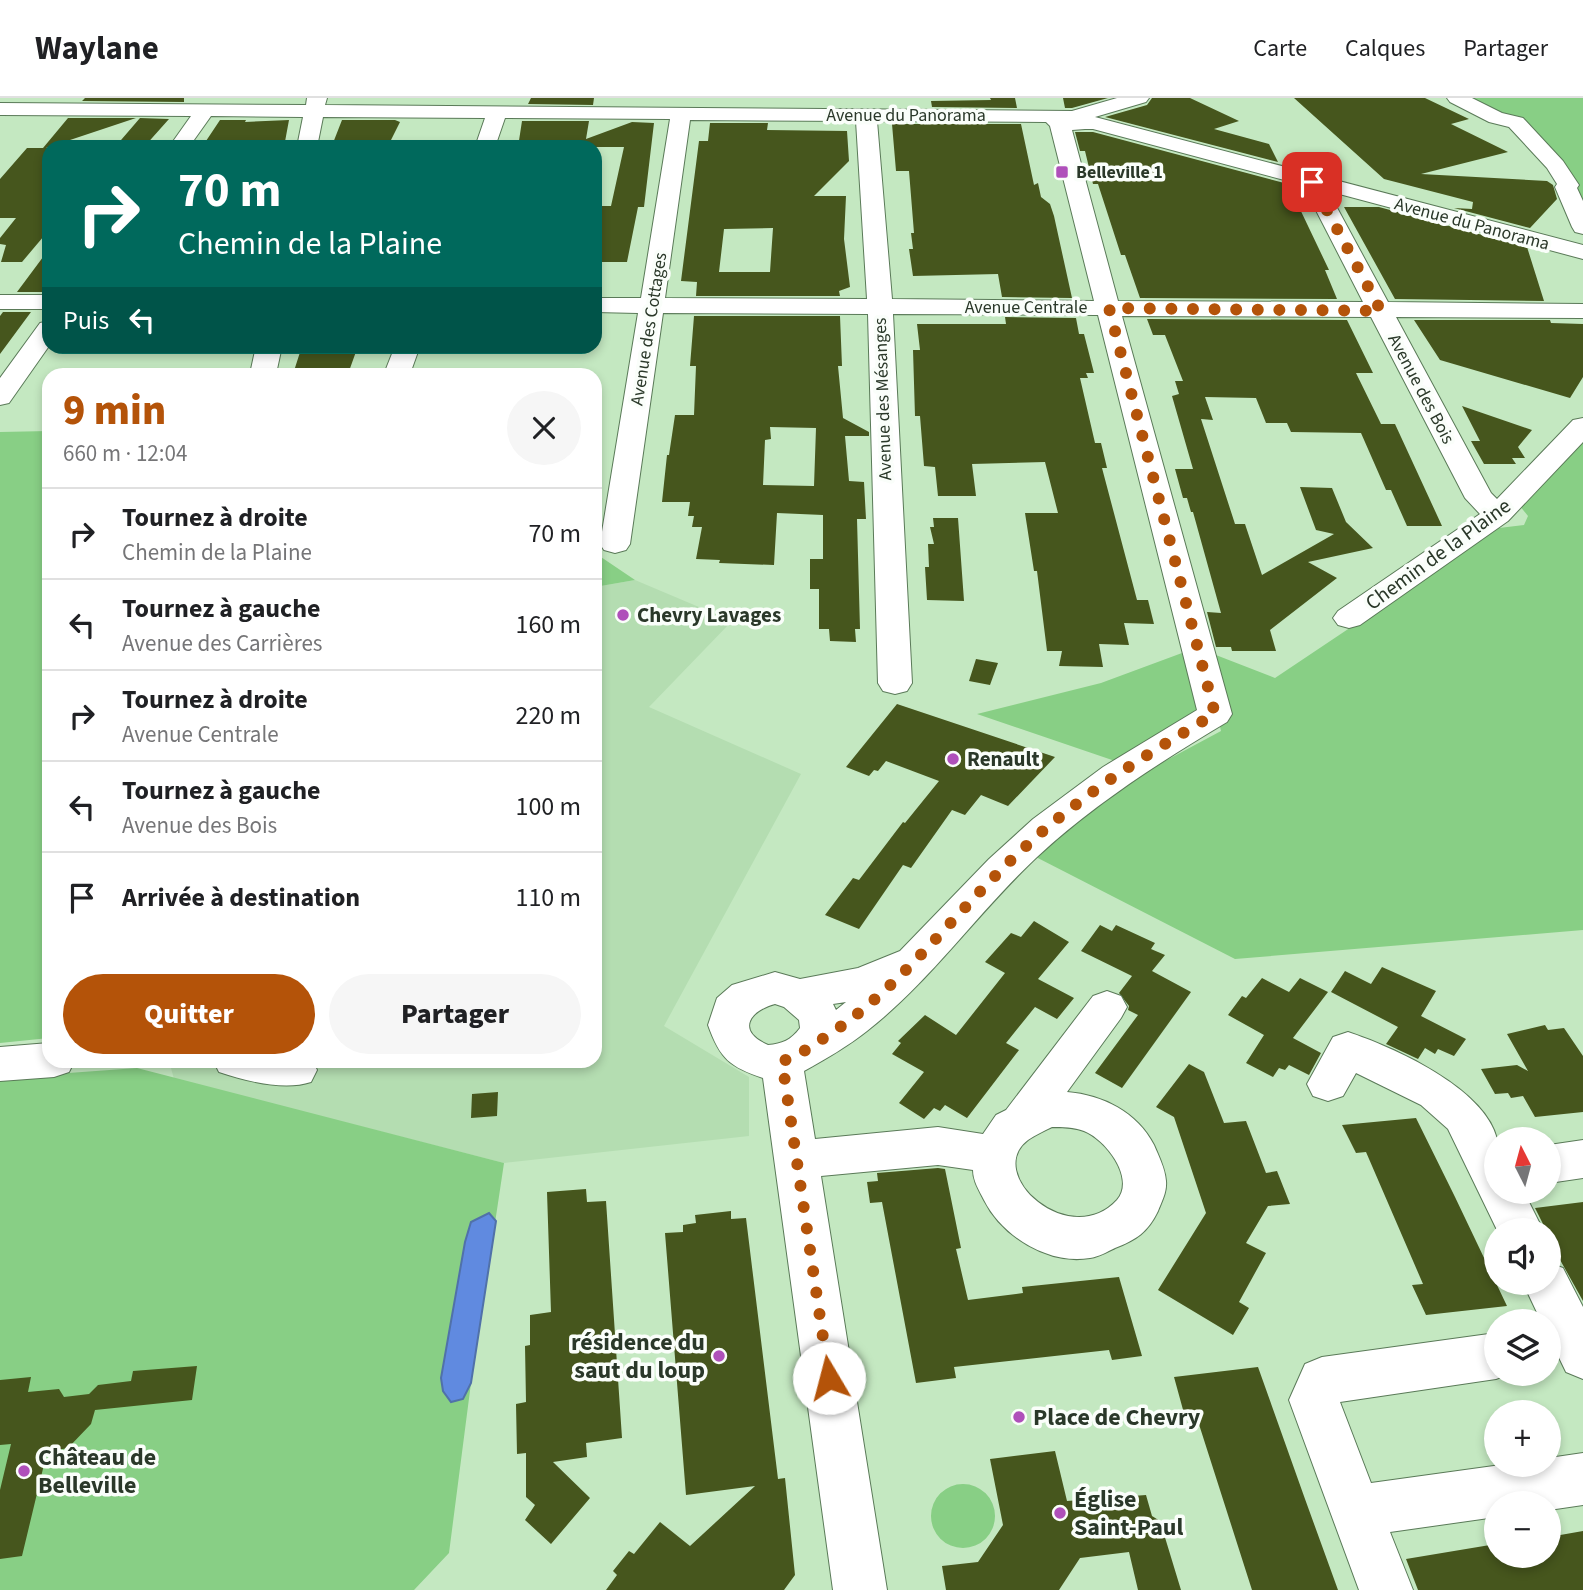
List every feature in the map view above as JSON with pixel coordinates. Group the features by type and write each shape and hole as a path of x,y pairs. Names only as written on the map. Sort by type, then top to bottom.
{"street":[{"path":"918,957 866,982 801,995 775,988 749,994 732,1010 728,1032 742,1052 754,1058 796,1054 854,1018 918,957 1022,849 1072,805 1122,769 1215,714 1109,308 1066,120 1139,98"},
{"path":"1457,98 1496,118 1516,122 1556,165 1568,185 1566,187 1583,227"},
{"path":"308,140 315,105"},
{"name":"Avenue du Panorama","path":"9,109 205,111 315,105 497,113 613,106 681,114 883,109 1066,120 1094,123 1583,252"},
{"path":"0,130 9,109"},
{"name":"Avenue des Mésanges","path":"883,109 880,306 895,683"},
{"path":"184,140 205,111"},
{"path":"487,140 497,113"},
{"name":"Avenue des Cottages","path":"615,544 681,114"},
{"name":"Avenue des Bois","path":"1312,182 1479,498 1498,515"},
{"path":"0,302 42,302"},
{"name":"Avenue Centrale","path":"602,305 1583,311"},
{"path":"0,397 42,338"},
{"name":"Chemin de la Plaine","path":"1349,618 1498,515 1583,426"},
{"path":"801,995 818,1013 820,1025 817,1036 796,1054 797,1160 860,1590"},
{"path":"1024,1116 1046,1109 1070,1109 1094,1115 1116,1128 1133,1146 1143,1166 1144,1188 1137,1208 1122,1224 1103,1234 1080,1238 1056,1236 1033,1227 1014,1213 1001,1195 994,1175 994,1155 1005,1133 1024,1116 1107,1007"},
{"path":"1328,1084 1348,1049 1436,1093 1462,1116 1484,1157"},
{"path":"0,1064 42,1061"},
{"path":"283,1068 296,1070"},
{"path":"797,1160 938,1146 994,1155"},
{"path":"1561,1162 1583,1159"},
{"path":"1551,1295 1573,1349"},
{"path":"1385,1590 1314,1400 1322,1381 1484,1358"},
{"path":"1356,1511 1583,1479"}],"shaded area":[{"path":"635,580 732,621 649,707 801,774 664,1026 749,1077 749,1136 504,1163 174,1079 171,1068 602,1068 602,586"}],"green space":[{"path":"1461,98 1583,98 1583,214 1558,155"},
{"path":"42,431 42,1039 0,1043 0,432"},
{"path":"1583,435 1583,930 1235,959 1030,854 1111,790 1221,731 1203,650 1275,678 1499,528 1524,525 1528,516 1519,505"},
{"path":"602,558 635,580 602,586"},
{"path":"1182,653 1198,706 1194,719 1115,761 977,714 1101,683"},
{"path":"137,1068 504,1163 449,1553 414,1590 0,1590 0,1078"},
{"path":"957,1484 969,1484 986,1493 993,1504 993,1528 986,1539 969,1548 957,1548 945,1543 936,1534 931,1522 931,1510 936,1498 945,1489"}],"water":[{"path":"489,1213 496,1221 471,1383 463,1399 451,1402 443,1391 441,1378 465,1242 471,1222"}],"building":[{"path":"85,98 184,98 184,102 82,101"},
{"path":"531,98 594,98 593,105 528,104"},
{"path":"990,98 1015,98 1017,108 932,107 931,101 991,100"},
{"path":"1063,98 1108,98 1065,108"},
{"path":"1152,98 1190,98 1239,121 1214,129 1269,144 1278,162 1105,117 1147,105"},
{"path":"1294,98 1425,98 1469,119 1451,124 1508,152 1421,174 1547,181 1553,185 1557,199 1530,228 1454,208 1472,209 1473,202 1384,179"},
{"path":"68,118 136,118 70,140 50,140"},
{"path":"140,118 169,119 150,140 121,140"},
{"path":"220,120 289,120 285,140 207,140"},
{"path":"342,120 400,122 391,140 334,140"},
{"path":"522,121 589,121 586,139 632,122 654,123 644,207 638,207 627,262 602,262 602,206 611,206 624,147 602,147 602,140 519,140"},
{"path":"710,123 768,123 767,130 847,131 849,161 814,196 846,196 844,239 850,287 839,291 840,296 696,296 697,282 681,281 699,141 708,141","holes":["773,228 770,272 719,272 724,229"]},
{"path":"892,124 1021,124 1034,185 1038,183 1041,197 1050,204 1054,216 1072,298 1002,297 998,274 913,276 909,249 913,249 911,233 914,233 909,171 896,171"},
{"path":"1075,132 1093,132 1288,184 1329,270 1325,270 1337,299 1140,298 1125,255 1121,255 1098,184 1093,184 1085,151 1080,151"},
{"path":"27,148 42,148 42,238 22,262 1,262 6,245 0,244 0,238 16,218 0,218 0,179"},
{"path":"1344,207 1379,207 1527,247 1544,301 1395,299"},
{"path":"42,258 42,292 17,292"},
{"path":"3,312 31,312 0,354 0,316"},
{"path":"694,316 840,316 842,366 838,366 843,418 869,432 869,436 845,436 849,481 864,482 866,519 857,519 860,629 855,629 856,642 830,641 829,629 819,629 819,589 810,589 810,559 823,559 823,515 777,513 774,565 719,563 720,560 696,559 702,527 692,527 694,516 688,516 690,502 662,502 675,415 694,415 696,366 690,366","holes":["770,427 816,428 814,486 763,485 765,440 771,439"]},
{"path":"1005,317 1076,318 1079,334 1084,334 1094,373 1086,373 1088,378 1080,378 1095,443 1101,443 1107,468 1102,468 1137,600 1148,600 1154,624 1124,623 1129,645 1099,644 1103,667 1059,666 1062,651 1047,651 1037,571 1034,571 1025,513 1058,513 1045,462 972,464 976,496 938,496 935,467 924,466 920,416 915,416 913,350 920,350 917,324 1006,324"},
{"path":"1147,319 1347,320 1373,373 1356,373 1381,424 1395,424 1442,526 1407,526 1391,490 1386,490 1361,433 1291,432 1287,423 1266,423 1256,398 1205,397 1213,420 1201,419 1235,524 1245,524 1262,575 1334,534 1316,530 1300,487 1332,488 1346,522 1373,548 1308,562 1337,578 1270,630 1276,651 1232,651 1231,647 1216,647 1207,612 1221,613 1193,512 1187,498 1183,498 1175,469 1193,469 1172,396 1179,394 1175,381 1183,381 1165,335 1153,335"},
{"path":"1414,320 1550,320 1551,323 1583,324 1583,377 1570,398 1440,360"},
{"path":"299,354 355,354 350,368 295,368"},
{"path":"1462,406 1532,430 1518,447 1525,458 1512,458 1516,464 1484,464 1471,441 1480,441"},
{"path":"933,518 958,518 964,601 927,600 925,567 929,567 928,544 934,544 930,527 934,527"},
{"path":"976,659 998,663 990,685 969,681"},
{"name":"Renault","path":"897,704 1055,757 1008,806 981,795 965,815 952,810 911,868 903,865 859,929 825,915 853,878 859,880 903,822 905,823 939,781 886,761 878,771 874,770 869,776 846,767"},
{"path":"1034,921 1069,942 1038,979 1074,998 1057,1019 1035,1007 1006,1043 1019,1050 967,1118 945,1105 940,1111 934,1108 924,1119 899,1103 924,1072 892,1054 901,1043 898,1041 925,1015 956,1035 1005,973 985,962 1011,933 1021,937"},
{"path":"1100,925 1112,931 1116,925 1155,943 1151,949 1165,955 1152,971 1191,992 1122,1088 1095,1073 1138,1015 1128,1010 1129,1006 1119,993 1132,976 1081,951"},
{"path":"1382,967 1436,991 1421,1016 1466,1039 1454,1056 1438,1049 1435,1054 1425,1048 1418,1059 1386,1044 1398,1027 1331,992 1345,971 1371,984"},
{"path":"1262,978 1289,992 1300,978 1328,992 1293,1038 1321,1053 1309,1075 1289,1065 1285,1070 1279,1068 1273,1077 1246,1063 1264,1035 1228,1015 1242,996 1246,998"},
{"path":"1545,1025 1548,1030 1564,1028 1583,1056 1583,1112 1535,1117 1523,1096 1511,1098 1508,1093 1495,1094 1481,1069 1517,1065 1528,1071 1507,1034"},
{"path":"1189,1064 1204,1072 1224,1123 1246,1121 1266,1173 1277,1171 1290,1204 1268,1206 1246,1243 1266,1253 1239,1302 1249,1308 1233,1335 1158,1290 1206,1213 1174,1117 1156,1107"},
{"path":"498,1092 497,1116 471,1118 472,1094"},
{"path":"1416,1118 1484,1258 1484,1295 1502,1295 1507,1306 1426,1315 1412,1285 1423,1284 1366,1152 1356,1153 1342,1125"},
{"path":"945,1169 961,1248 956,1249 968,1300 1023,1293 1022,1287 1119,1277 1142,1356 1112,1360 1109,1350 954,1367 956,1378 916,1383 882,1202 870,1203 867,1182 878,1181 877,1173"},
{"path":"586,1189 587,1202 606,1201 622,1438 586,1443 587,1457 553,1462 590,1498 551,1544 525,1520 535,1505 526,1497 526,1453 517,1454 516,1404 526,1402 525,1346 530,1345 530,1315 551,1312 547,1192"},
{"path":"1583,1202 1583,1301 1561,1262 1561,1218 1540,1218 1535,1208"},
{"name":"résidence du saut du loup","path":"731,1211 731,1219 746,1218 778,1479 785,1478 795,1575 784,1590 606,1590 617,1575 613,1571 629,1551 634,1554 660,1522 690,1546 755,1486 686,1495 665,1233 683,1232 683,1225 696,1223 695,1215"},
{"name":"Château de Belleville","path":"197,1366 192,1400 95,1410 91,1424 68,1448 47,1452 22,1556 0,1559 0,1490 11,1444 0,1445 0,1380 31,1377 28,1392 59,1389 64,1397 89,1394 98,1385 131,1381 133,1371"},
{"path":"1258,1367 1338,1590 1252,1590 1196,1415 1185,1417 1174,1377"},
{"name":"Église Saint-Paul","path":"1055,1451 1067,1501 1146,1495 1152,1516 1160,1521 1181,1590 1138,1590 1129,1552 1080,1558 1059,1590 946,1590 942,1566 978,1562 1003,1525 990,1459"},
{"path":"1583,1531 1583,1590 1418,1590 1406,1559 1484,1546 1484,1568 1561,1568 1561,1535"}],"place":[{"name":"Belleville 1","path":"1062,172"},
{"name":"Chevry Lavages","path":"623,615"},
{"name":"Renault","path":"953,759"},
{"name":"résidence du saut du loup","path":"719,1356"},
{"name":"Place de Chevry","path":"1019,1417"},
{"name":"Château de Belleville","path":"24,1471"},
{"name":"Église Saint-Paul","path":"1060,1513"}],"route":[{"path":"829,1378 782,1061 803,1053 854,1018 918,957 1022,849 1072,805 1122,769 1215,714 1109,308 1381,311 1312,182"}]}
